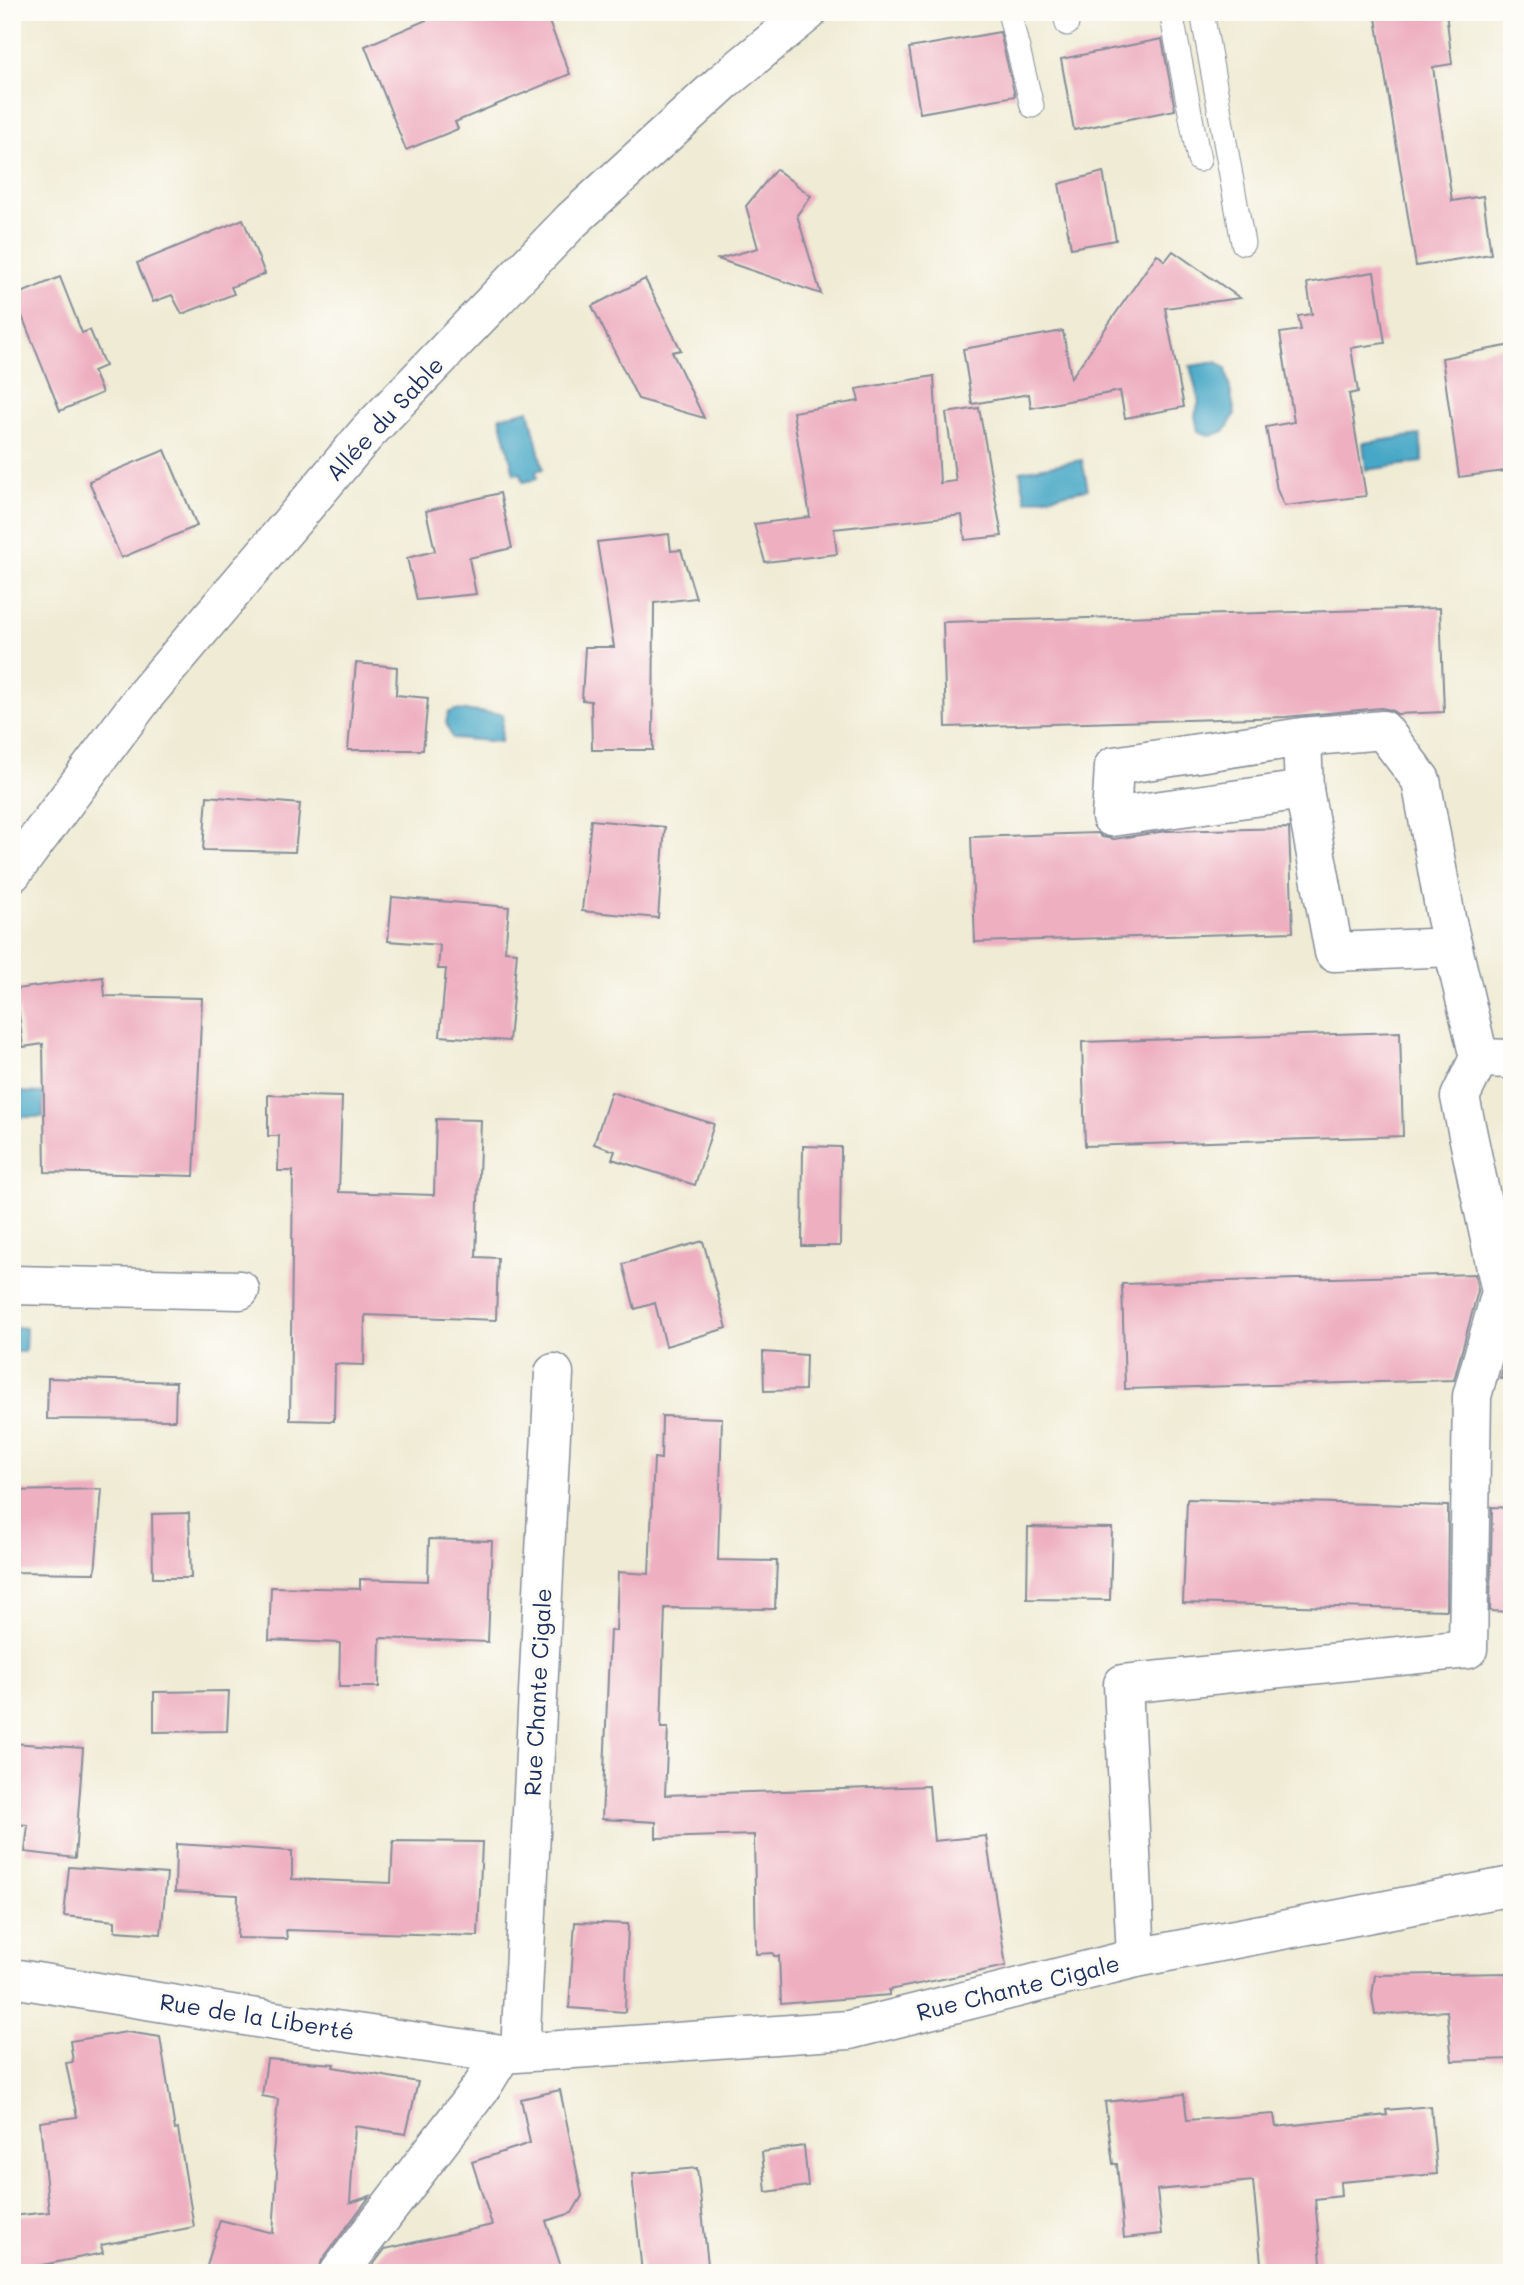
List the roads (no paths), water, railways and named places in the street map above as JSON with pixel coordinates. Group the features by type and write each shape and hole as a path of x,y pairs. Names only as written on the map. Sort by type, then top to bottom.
{"street":[{"name":"Allée du Sable","path":"12,873 146,694 368,433 572,220 723,82 808,12"},
{"path":"1136,1958 1123,1684 1468,1649 1472,1395 1501,1292 1460,1097 1495,1058 1453,947 1421,779 1383,730 1302,737 1114,766 1111,817 1304,790"},
{"path":"1302,737 1304,790 1334,952 1453,947"},
{"path":"12,1285 240,1290"},
{"name":"Rue Chante Cigale","path":"554,1373 511,2053 849,2030 1136,1958 1512,1886"},
{"name":"Rue de la Liberté","path":"12,1978 287,2023 511,2053"},
{"path":"339,2273 483,2085 511,2053"}],"lane":[{"path":"1009,12 1032,106"},
{"path":"1171,12 1199,160"},
{"path":"1202,12 1243,243"}],"water":[{"path":"1217,362 1226,369 1235,414 1225,431 1211,436 1198,431 1195,415 1199,402 1190,366"},
{"path":"529,410 543,469 536,471 537,479 523,482 521,473 514,474 500,417"},
{"path":"1420,435 1423,462 1366,470 1363,443"},
{"path":"1082,460 1088,489 1026,501 1020,471"},
{"path":"455,710 503,714 501,742 452,738 446,723 448,713"},
{"path":"12,1092 44,1093 43,1117 12,1117"},
{"path":"12,1327 26,1328 25,1352 12,1352"}]}
